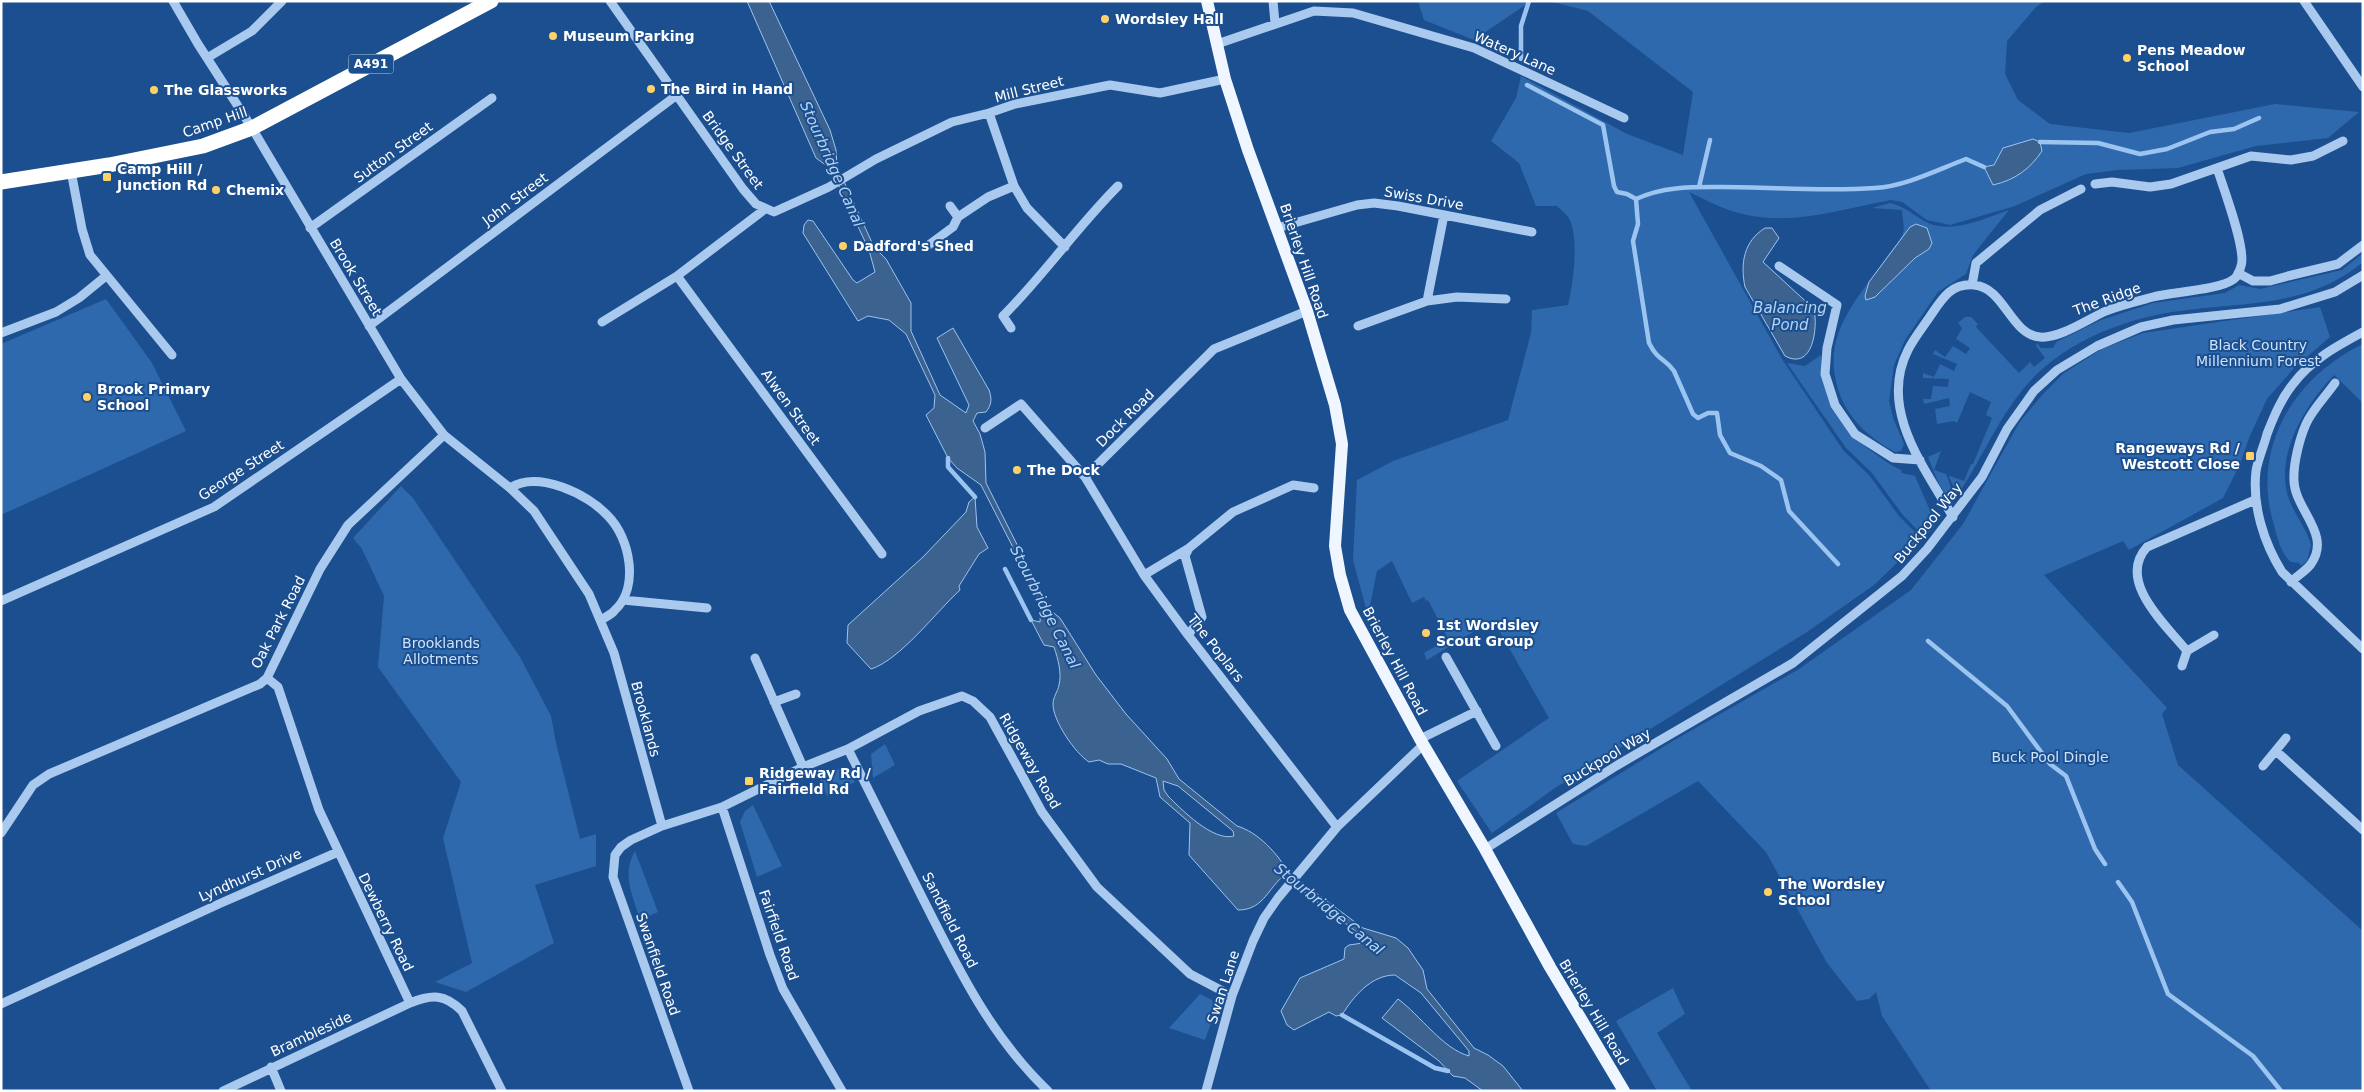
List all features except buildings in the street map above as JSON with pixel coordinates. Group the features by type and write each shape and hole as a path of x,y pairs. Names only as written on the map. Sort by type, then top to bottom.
{"highway":[{"name":"Camp Hill","path":"71,171 195,148 252,128 491,1"},
{"name":"A491","path":"1,182 71,171"}],"main road":[{"name":"Brierley Hill Road","path":"1207,1 1225,79 1307,311 1334,405 1342,444 1335,546 1340,575 1350,610 1422,742 1485,849 1550,967 1624,1091"}],"street":[{"name":"Brook Street","path":"173,1 252,128 401,379 444,435"},
{"path":"207,58 252,31 282,1"},
{"name":"Bridge Street","path":"610,1 743,189 756,204 765,210 774,212 851,176"},
{"path":"1273,1 1275,23"},
{"path":"2305,2 2363,87"},
{"name":"Watery Lane","path":"1217,44 1314,11 1353,14 1474,48 1624,118"},
{"name":"Mill Street","path":"851,176 876,159 952,122 989,113 1015,104 1110,85 1160,93 1225,79"},
{"name":"John Street","path":"369,326 677,95"},
{"name":"Sutton Street","path":"310,228 492,98"},
{"path":"989,113 1014,186 1027,208 1065,247"},
{"path":"2095,184 2112,182 2150,187 2172,184 2252,156 2291,160 2313,156 2343,141"},
{"path":"2217,168 2240,239 2242,265 2238,273 2253,281 2270,281 2338,264 2363,245"},
{"path":"71,171 82,229 90,255 172,356"},
{"path":"926,247 953,227 958,216 988,197 1014,186"},
{"path":"1011,328 1003,316 1031,288 1096,209 1118,186"},
{"path":"1952,516 1920,460 1902,422 1896,396 1900,372 1908,350 1946,292 1963,285 1972,285 1976,263 2040,210 2081,189"},
{"name":"Swiss Drive","path":"1277,228 1357,205 1374,203 1532,232"},
{"path":"950,206 958,216"},
{"path":"602,322 677,276 765,210"},
{"path":"1427,300 1444,215"},
{"path":"1778,266 1837,305 1827,348 1825,374 1835,405 1854,434 1894,458 1920,460"},
{"name":"The Ridge","path":"1972,285 1976,285 1993,294 2024,331 2038,338 2054,337 2108,310 2154,297 2220,286 2234,279 2238,273"},
{"name":"Buckpool Way","path":"1485,849 1616,766 1793,663 1902,576 1982,478 2007,429 2034,391 2057,370 2097,346 2140,327 2173,320 2280,309 2335,292 2363,275"},
{"path":"1,333 56,312 80,298 106,276"},
{"name":"Alwen Street","path":"677,276 882,554"},
{"path":"1358,326 1427,300 1457,297 1506,299"},
{"name":"Dock Road","path":"1084,477 1214,349 1307,311"},
{"path":"2363,332 2330,350 2308,368 2293,383 2280,402 2256,470 2255,500 2275,560 2291,582 2363,648"},
{"name":"George Street","path":"1,601 214,507 401,379"},
{"path":"2291,582 2311,564 2318,548 2314,528 2298,499 2294,482 2295,467 2306,424 2335,383"},
{"path":"985,428 1022,404 1084,477"},
{"name":"Brooklands","path":"444,435 510,488 547,528 589,594 614,653 662,826"},
{"name":"Oak Park Road","path":"1,833 33,786 50,774 260,684 267,678 320,569 348,525 444,435"},
{"name":"The Poplars","path":"1084,477 1144,575 1188,635 1338,827"},
{"path":"510,488 517,483 529,481 553,484 579,496 608,516 621,533 628,555 629,580 623,600 615,611 601,620"},
{"path":"1144,575 1189,548 1233,512 1293,485 1314,488"},
{"path":"2188,651 2146,600 2137,577 2138,556 2147,547 2255,500"},
{"path":"1188,635 1202,617 1186,556 1189,548"},
{"path":"623,600 707,608"},
{"path":"2182,666 2188,651 2214,635"},
{"path":"1446,657 1496,746"},
{"path":"755,658 803,767"},
{"path":"267,678 278,688 319,810 338,852"},
{"path":"774,702 796,694"},
{"name":"Ridgeway Road","path":"621,847 662,826 722,807 803,767 848,749 919,711 962,696 973,701 990,717 1042,812 1097,887 1190,974 1232,996"},
{"path":"1338,827 1422,742 1476,711"},
{"path":"2263,766 2286,738"},
{"name":"Sandfield Road","path":"848,749 945,943 980,1005 1023,1068 1048,1091"},
{"path":"2276,750 2363,830"},
{"name":"Fairfield Road","path":"722,807 770,955 783,989 842,1091"},
{"name":"Swan Lane","path":"1206,1091 1232,996 1253,940 1278,898 1338,827"},
{"name":"Swanfield Road","path":"621,847 615,855 614,877 689,1091"},
{"name":"Dewberry Road","path":"338,852 410,1003"},
{"name":"Lyndhurst Drive","path":"1,1004 221,903 338,852"},
{"name":"Brambleside","path":"223,1091 426,996 441,996 454,1002 470,1024 502,1091"},
{"path":"271,1067 281,1091"}],"green space":[{"path":"1418,1 1531,1 1474,40 1424,20"},
{"path":"1549,1 2045,1 2036,7 2007,41 2005,74 2018,100 2050,124 2129,133 2275,104 2359,112 2328,138 2256,146 2178,168 2118,170 2086,174 2015,206 1950,225 1927,220 1902,202 1891,200 1817,215 1781,218 1743,214 1689,192 1782,359 1843,450 1869,475 1899,516 1922,539 1874,585 1807,632 1555,788 1492,833 1457,781 1549,718 1493,620 1427,660 1424,653 1448,639 1428,600 1426,601 1424,597 1412,603 1392,561 1377,571 1368,616 1353,560 1357,480 1393,461 1508,420 1531,333 1532,310 1568,305 1572,285 1575,247 1572,225 1568,217 1557,206 1536,206 1519,163 1491,141 1516,98 1521,76 1627,134 1683,155 1693,92 1588,11"},
{"path":"1890,203 1905,209 1928,223 1948,227 1969,224 2009,210 1973,255 1966,274 1938,292 1905,340 1894,365 1889,401 1893,418 1904,444 1901,451 1895,452 1868,434 1853,418 1838,389 1834,369 1834,351 1838,334 1845,319 1854,303 1902,236 1904,225 1902,210 1872,208"},
{"path":"2363,253 2363,262 2343,276 2322,287 2301,294 2279,300 2187,310 2148,317 2108,329 2072,348 2039,372 2026,386 2004,415 1968,478 1954,497 1955,490 1949,477 1964,481 1992,418 1986,415 1991,402 1970,392 1957,423 1954,421 1937,424 1935,409 1950,406 1949,398 1924,404 1923,399 1931,399 1933,386 1948,387 1949,379 1923,378 1923,373 1934,377 1940,364 1954,371 1957,364 1933,354 1935,350 1945,357 1953,346 1966,354 1970,348 1956,339 1962,328 1958,323 1965,317 1971,317 1978,324 1976,327 2019,373 2030,362 2034,367 2045,358 2036,346 2037,343 2041,348 2053,348 2056,342 2101,320 2153,303 2225,293 2239,285 2260,289 2342,270"},
{"name":"Brook Primary School","path":"106,299 152,363 186,431 1,515 1,344"},
{"path":"2320,307 2330,337 2294,368 2267,399 2249,438 2240,464 2223,498 2129,550 2123,541 2044,575 2167,708 2162,714 2178,765 2363,931 2363,1091 1931,1091 1882,1016 1876,992 1869,999 1857,1001 1827,963 1766,852 1698,781 1586,846 1573,844 1556,813 1673,741 1799,669 1911,590 1963,524 2019,423 2042,395 2064,373 2102,349 2143,333"},
{"path":"2363,344 2363,403 2334,375 2313,400 2289,447 2285,480 2288,496 2311,545 2307,561 2301,566 2299,563 2291,562 2285,555 2274,525 2268,497 2268,469 2273,443 2284,418 2298,396 2338,358"},
{"path":"1821,355 1822,371 1829,399 1843,423 1862,444 1874,453 1901,470 1902,473 1915,476 1935,522 1934,527 1924,537 1902,514 1872,473 1846,448 1787,363 1805,366"},
{"path":"1941,451 1934,470 1946,474 1952,490 1951,498 1940,486 1928,457"},
{"name":"Brooklands Allotments","path":"401,486 413,498 520,657 551,716 580,839 596,834 596,866 535,885 554,943 466,992 435,982 472,963 443,838 461,782 378,667 384,596 362,549 353,538"},
{"path":"885,744 895,765 873,778 871,754"},
{"path":"835,769 845,770 855,782 827,796 818,774"},
{"path":"753,805 782,866 757,877 740,822 745,811"},
{"path":"635,851 658,912 640,920 629,877 629,868"},
{"path":"1673,988 1685,1014 1657,1033 1692,1091 1657,1091 1616,1021"},
{"path":"1200,994 1212,1000 1215,1012 1205,1040 1169,1028"}],"water":[{"name":"Stourbridge Canal","path":"747,1 769,1 830,130 836,150 837,166 874,247 886,259 911,303 911,331 940,395 966,413 969,405 937,338 953,328 989,390 991,399 986,412 977,413 973,421 980,434 985,452 986,483 1050,610 1060,618 1096,675 1126,714 1167,759 1179,779 1237,826 1260,838 1279,858 1288,872 1363,928 1396,938 1408,948 1423,970 1427,989 1474,1048 1503,1066 1523,1091 1483,1091 1465,1078 1453,1076 1439,1061 1382,1018 1398,999 1441,1039 1459,1052 1469,1056 1469,1051 1421,993 1395,975 1378,979 1364,988 1357,994 1342,1015 1336,1016 1329,1012 1294,1030 1287,1025 1281,1011 1300,978 1344,959 1345,948 1349,945 1363,943 1362,936 1282,877 1259,903 1253,907 1238,910 1189,855 1190,823 1160,797 1156,778 1121,764 1108,764 1099,760 1089,762 1077,752 1066,736 1054,711 1053,701 1060,680 1060,671 1054,647 1044,645 1031,620 1040,622 1041,602 981,485 957,468 948,458 926,415 934,408 935,395 906,334 889,320 868,316 858,321 803,233 804,225 808,220 813,221 853,280 857,283 875,272 869,250 831,169 816,158","holes":["1163,781 1178,786 1233,831 1234,836 1226,837 1217,834 1198,823 1168,796 1164,790"]},
{"path":"2033,139 2040,142 2042,151 2032,163 2015,177 1993,185 1984,167 1994,165 2003,148"},
{"name":"Balancing Pond","path":"1916,224 1927,228 1932,243 1929,249 1915,258 1875,297 1866,300 1865,296 1869,282 1910,227"},
{"name":"Balancing Pond","path":"1765,228 1772,228 1779,238 1763,262 1814,309 1815,326 1812,345 1808,353 1802,358 1794,359 1785,356 1745,287 1743,269 1745,253 1752,239"},
{"path":"975,497 977,527 988,548 979,554 959,586 960,590 918,634 894,656 871,669 847,643 848,625 923,557 966,512 969,502"}],"waterway":[{"path":"1521,59 1521,26 1529,1"},
{"path":"1527,85 1603,125 1614,186 1617,192 1627,194 1636,199 1638,224 1633,241 1649,343 1655,353 1674,371 1693,414 1698,418 1708,413 1717,413 1720,435 1730,453 1761,466 1781,480 1789,511 1838,564"},
{"path":"2040,142 2098,143 2140,154 2167,149 2210,132 2234,129 2259,118"},
{"path":"1699,187 1710,140"},
{"path":"1636,199 1668,189 1689,187 1837,190 1887,187 1910,181 1966,159 1984,167"},
{"path":"948,458 948,467 975,497"},
{"path":"1005,569 1031,620"},
{"path":"1928,641 2007,706 2050,764 2066,776 2095,849 2105,864"},
{"path":"2118,882 2132,902 2168,994 2253,1056 2281,1091"},
{"path":"1342,1015 1435,1068 1448,1071"}],"place":[{"name":"Wordsley Hall","path":"1105,19"},
{"name":"Museum Parking","path":"553,36"},
{"name":"Pens Meadow School","path":"2127,58"},
{"name":"The Bird in Hand","path":"651,89"},
{"name":"The Glassworks","path":"154,90"},
{"name":"Camp Hill / Junction Rd","path":"107,177"},
{"name":"Chemix","path":"216,190"},
{"name":"Dadford's Shed","path":"843,246"},
{"name":"Brook Primary School","path":"87,397"},
{"name":"Rangeways Rd / Westcott Close","path":"2250,456"},
{"name":"The Dock","path":"1017,470"},
{"name":"1st Wordsley Scout Group","path":"1426,633"},
{"name":"Ridgeway Rd / Fairfield Rd","path":"749,781"},
{"name":"The Wordsley School","path":"1768,892"}],"park label":[{"name":"Black Country Millennium Forest","path":"2258,354"},
{"name":"Buck Pool Dingle","path":"2050,757"}]}
